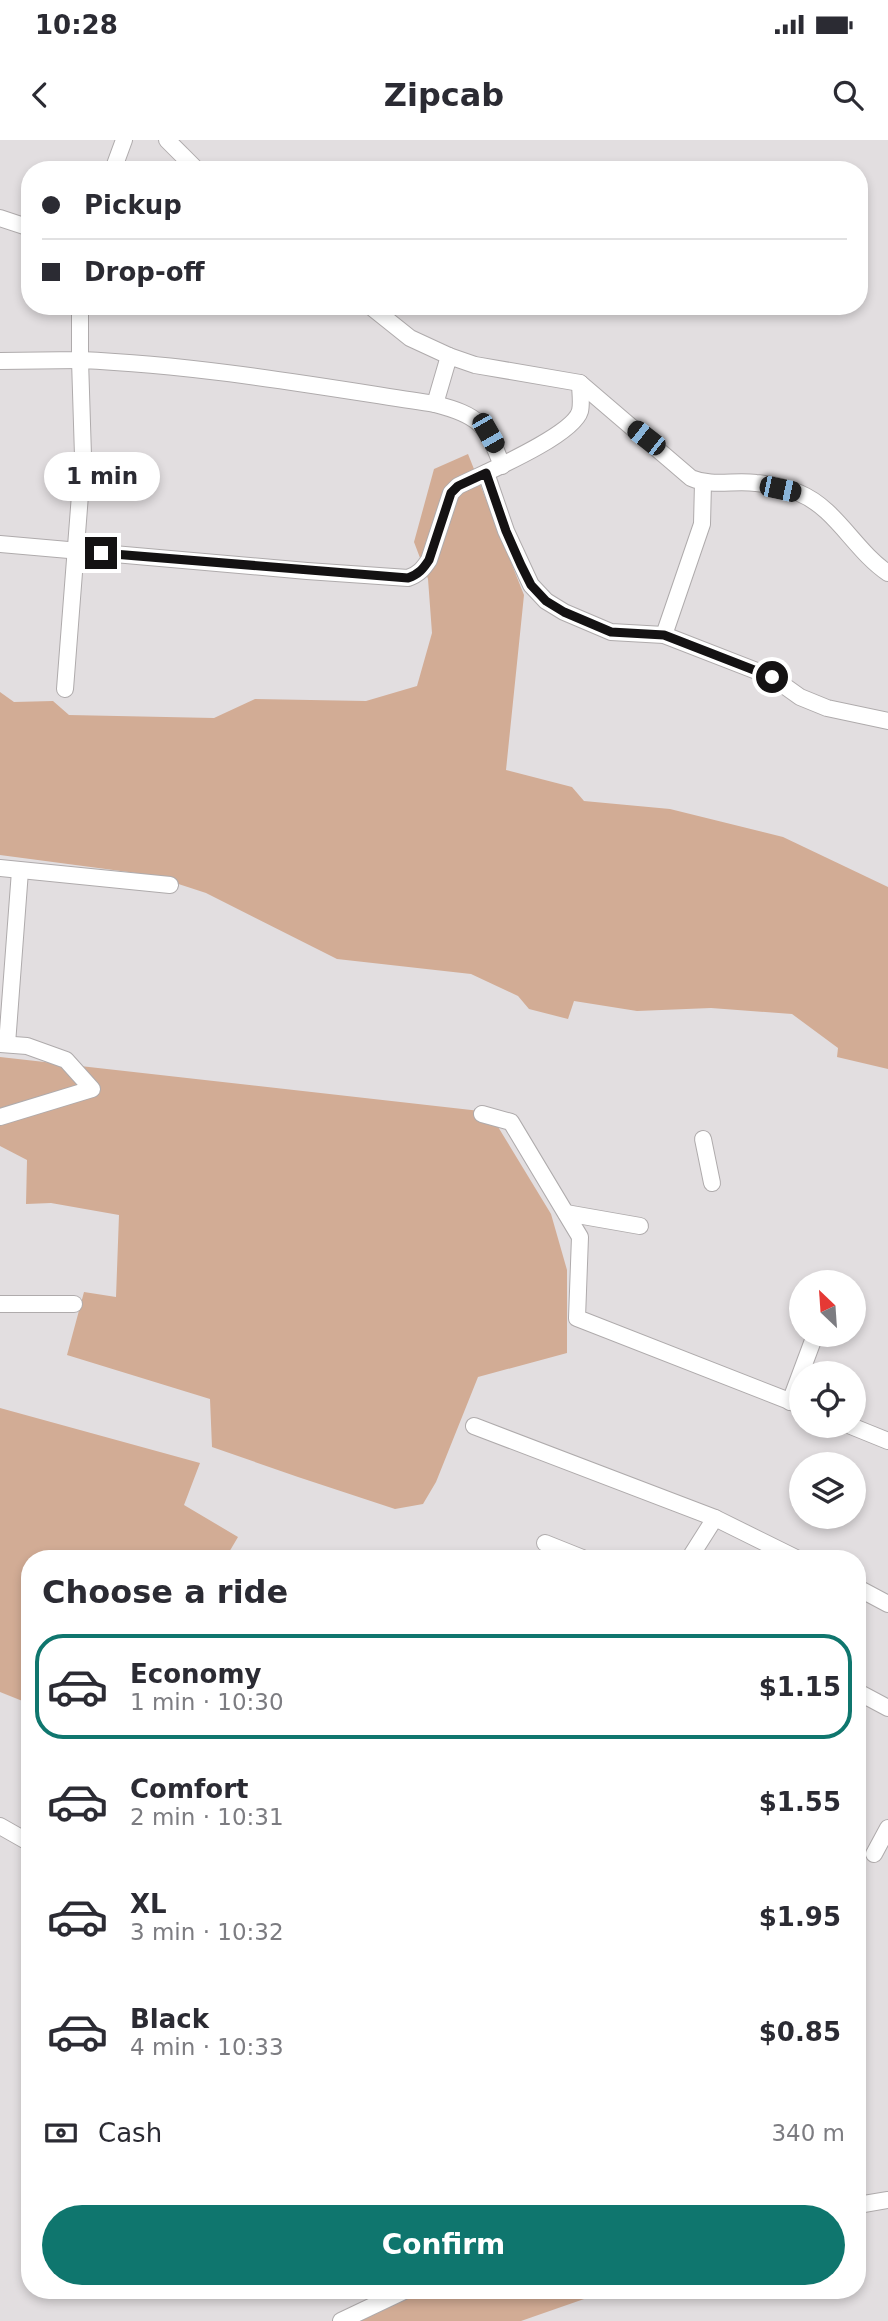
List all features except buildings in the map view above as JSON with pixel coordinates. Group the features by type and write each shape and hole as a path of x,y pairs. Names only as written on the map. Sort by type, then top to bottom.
{"street":[{"path":"116,161 124,140"},
{"path":"167,140 188,161"},
{"path":"0,218 21,225"},
{"path":"65,689 83,456 80,315"},
{"path":"381,315 410,338 475,365 580,383 691,478 703,483 755,482 799,493 827,512 855,544 888,573"},
{"path":"435,404 449,356"},
{"path":"0,361 146,363 237,373 435,404 463,411 477,420 495,445 502,466"},
{"path":"0,544 408,578 424,569 429,560 451,493 458,486 533,449 572,422 580,412 580,383"},
{"path":"486,473 521,565 531,585 546,601 564,612 611,632 664,635 772,677 800,697 827,708 888,721"},
{"path":"664,635 702,524 703,483"},
{"path":"0,868 170,885"},
{"path":"0,1117 92,1089 66,1060 27,1046 4,1044 20,871"},
{"path":"482,1114 511,1122 580,1237 577,1318 789,1401"},
{"path":"703,1139 712,1183"},
{"path":"566,1213 640,1226"},
{"path":"0,1304 74,1304"},
{"path":"474,1426 715,1518 780,1550"},
{"path":"866,1432 888,1441"},
{"path":"695,1550 715,1518"},
{"path":"545,1543 562,1550"},
{"path":"866,1592 888,1604"},
{"path":"866,1696 888,1708"},
{"path":"0,1826 21,1838"},
{"path":"874,1854 888,1828"},
{"path":"866,2204 888,2200"},
{"path":"341,2321 387,2299"}],"shaded area":[{"path":"468,454 524,595 506,770 572,787 584,801 670,809 783,837 888,887 888,1069 837,1057 838,1048 792,1014 711,1008 637,1011 574,1001 568,1019 529,1009 518,996 471,974 337,959 206,893 151,875 0,855 0,692 14,702 53,701 69,715 214,718 255,699 366,701 417,686 432,633 428,579 414,542 434,469"},
{"path":"0,1057 489,1112 551,1214 567,1270 567,1353 478,1377 436,1482 423,1504 395,1509 212,1447 210,1399 67,1355 84,1292 116,1297 119,1215 51,1203 26,1204 27,1160 0,1146"},
{"path":"0,1408 200,1463 184,1505 238,1537 230,1550 21,1550 21,1700 0,1692"},
{"path":"387,2299 584,2299 521,2321 341,2321"}],"route":[{"path":"101,553 408,578 424,569 429,560 451,493 458,486 486,473 521,565 531,585 546,601 564,612 611,632 664,635 772,677"}]}
